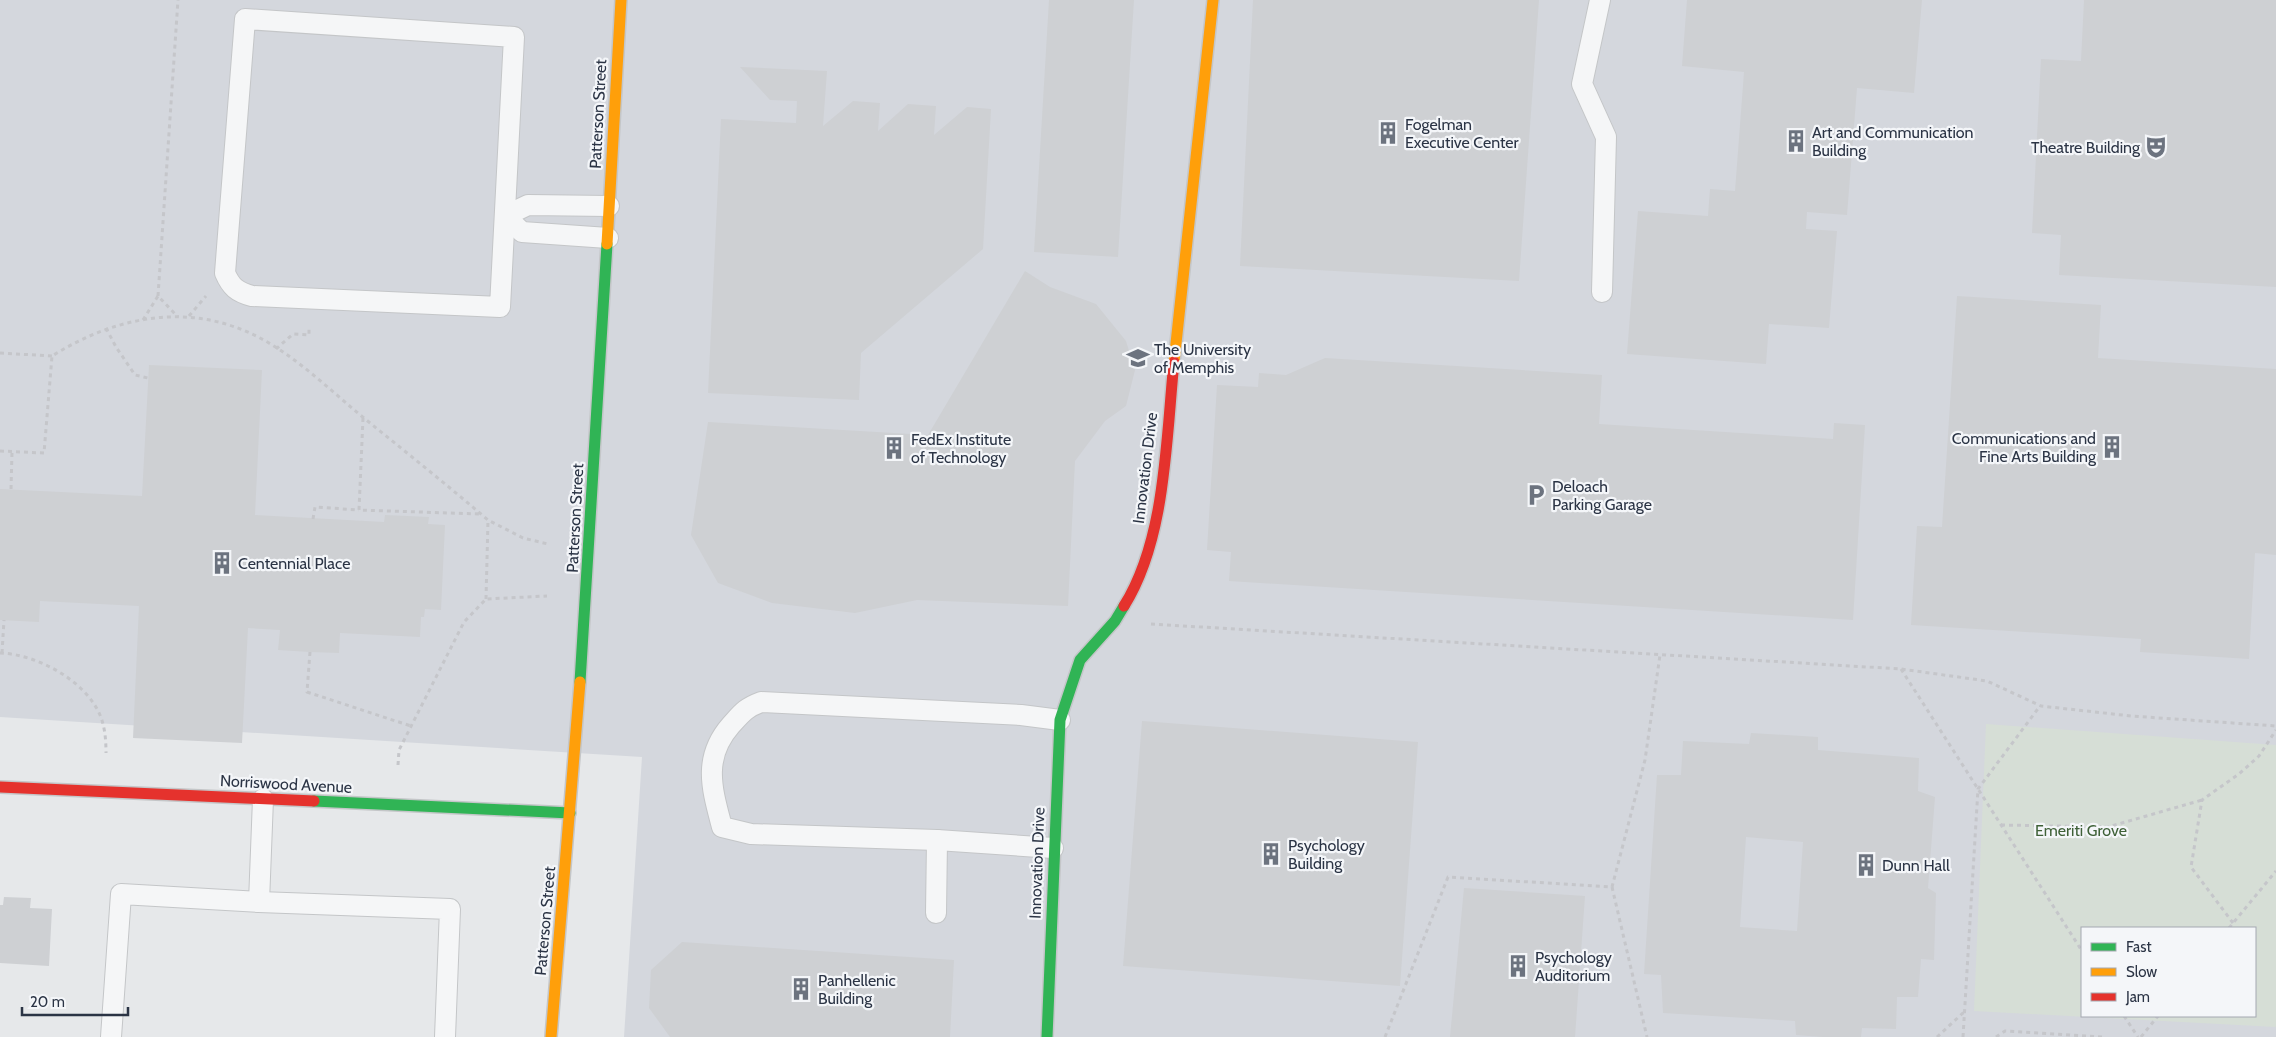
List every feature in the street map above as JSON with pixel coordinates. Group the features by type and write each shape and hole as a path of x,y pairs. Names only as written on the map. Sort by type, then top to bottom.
{"street":[{"name":"Patterson Street","path":"551,1037 586,609 621,0"},
{"name":"Innovation Drive","path":"1047,1037 1053,848 1060,720 1080,660 1115,621 1136,587 1157,520 1213,0"},
{"name":"Norriswood Avenue","path":"0,787 570,813"}],"lane":[{"path":"1600,0 1582,84 1606,137 1602,292"},
{"path":"505,216 500,307 280,298 239,292 230,284 225,273 245,19 514,37 505,216 522,232 608,238"},
{"path":"505,216 528,205 609,206"},
{"path":"1053,848 937,840 750,834 722,827 712,790 711,763 721,736 746,708 761,702 1021,715 1060,720"},
{"path":"259,902 263,799"},
{"path":"936,913 937,840"},
{"path":"111,1037 121,894 259,902 450,908 445,1037"}],"path":[{"path":"142,320 158,296 178,0"},
{"path":"158,296 178,317"},
{"path":"0,353 52,356 106,328 154,317 189,316 225,324 260,338 304,368 488,520 523,538 548,544"},
{"path":"106,328 135,375 148,378"},
{"path":"0,451 44,453 52,356"},
{"path":"359,510 364,417"},
{"path":"11,489 12,452"},
{"path":"314,519 315,507 482,514"},
{"path":"486,600 488,520"},
{"path":"398,765 399,750 464,622 486,600 547,596"},
{"path":"4,620 1,653 37,660 64,674 88,697 100,714 106,738 106,753"},
{"path":"1115,621 1901,669 1987,681 2041,706 2131,716 2276,726"},
{"path":"310,652 307,692 411,726"},
{"path":"1647,1037 1612,887 1645,760 1660,655"},
{"path":"1901,669 2081,949"},
{"path":"1964,1037 1978,789 2041,706"},
{"path":"2001,826 2108,827 2202,800 2238,774 2258,756 2276,730"},
{"path":"2202,800 2191,867 2233,923"},
{"path":"2230,927 2276,871"},
{"path":"1385,1037 1448,878 1612,887"},
{"path":"1937,1037 1965,1012"},
{"path":"2125,1017 2140,1037 2157,1017"},
{"path":"1996,1037 2005,1030 2103,1037"}],"shaded area":[{"name":"The University of Memphis","path":"0,0 2276,0 2276,1037 624,1037 642,757 0,717"}],"green space":[{"name":"Emeriti Grove","path":"1986,724 2276,745 2276,1027 2087,1017 2256,1017 2256,927 2081,927 2081,1017 1974,1011"}],"building":[{"path":"1049,0 1134,0 1118,257 1034,252"},
{"name":"Fogelman Executive Center","path":"1253,0 1539,0 1519,281 1240,266"},
{"name":"Art and Communication Building","path":"1687,0 1922,0 1914,93 1857,88 1847,215 1807,212 1806,229 1837,231 1829,328 1769,324 1766,364 1627,354 1638,211 1708,216 1710,189 1735,191 1744,72 1682,66"},
{"name":"Theatre Building","path":"2084,0 2276,0 2276,287 2059,275 2061,235 2032,233 2041,59 2081,61"},
{"path":"740,67 827,71 823,126 853,101 880,103 878,131 908,104 936,106 934,135 967,107 991,109 983,249 861,353 859,400 708,393 721,119 796,123 797,101 770,100"},
{"name":"FedEx Institute of Technology","path":"1025,271 1050,287 1096,304 1126,341 1135,370 1126,406 1105,421 1075,461 1068,606 917,600 855,613 772,603 718,583 691,535 708,422 928,435"},
{"name":"Communications and Fine Arts Building","path":"1957,296 2101,305 2098,358 2276,369 2276,555 2255,553 2249,659 2140,652 2141,639 1911,625 1917,526 1942,527"},
{"name":"Deloach Parking Garage","path":"1325,358 1602,375 1599,424 1833,439 1834,423 1865,425 1853,620 1229,581 1231,552 1207,550 1217,385 1258,387 1259,373 1286,375"},
{"name":"Centennial Place","path":"149,365 262,370 255,515 384,522 385,515 429,517 428,524 445,525 441,610 425,609 424,617 421,617 420,637 340,633 339,653 310,652 278,650 280,630 248,628 242,743 133,738 139,606 40,601 39,622 0,620 0,489 142,496"},
{"name":"Psychology Building","path":"1142,721 1418,742 1400,986 1123,966"},
{"name":"Dunn Hall","path":"1751,733 1818,737 1818,750 1919,758 1918,791 1935,797 1928,888 1936,893 1934,960 1921,959 1918,997 1897,997 1896,1029 1862,1028 1861,1037 1823,1037 1796,1035 1795,1021 1663,1013 1661,975 1644,974 1657,775 1681,775 1683,741 1749,744","holes":["1746,837 1803,842 1797,931 1740,927"]},
{"name":"Psychology Auditorium","path":"1464,888 1585,896 1575,1037 1450,1037"},
{"path":"4,897 31,898 30,908 52,909 49,966 0,963 0,905 3,905"},
{"name":"Panhellenic Building","path":"682,942 954,960 950,1037 670,1037 649,1008 651,970"}],"traffic: fast":[{"path":"580,682 607,244"},
{"path":"1047,1037 1060,720 1080,660 1115,621 1124,606"},
{"path":"314,801 570,813"}],"traffic: slow":[{"path":"607,244 621,0"},
{"path":"1174,362 1213,0"},
{"path":"551,1037 580,682"}],"traffic: jam":[{"path":"1124,606 1138,579 1156,520 1166,455 1174,362"},
{"path":"0,787 314,801"}],"place":[{"name":"Fogelman Executive Center","path":"1388,133"},
{"name":"Art and Communication Building","path":"1796,141"},
{"name":"Theatre Building","path":"2156,147"},
{"name":"The University of Memphis","path":"1138,358"},
{"name":"Communications and Fine Arts Building","path":"2112,447"},
{"name":"FedEx Institute of Technology","path":"894,448"},
{"name":"Deloach Parking Garage","path":"1536,495"},
{"name":"Centennial Place","path":"222,563"},
{"name":"Psychology Building","path":"1271,854"},
{"name":"Dunn Hall","path":"1866,865"},
{"name":"Psychology Auditorium","path":"1518,966"},
{"name":"Panhellenic Building","path":"801,989"}]}
